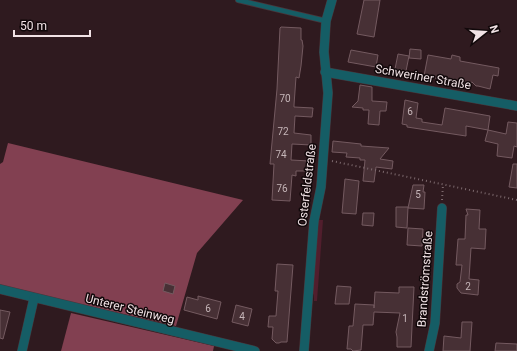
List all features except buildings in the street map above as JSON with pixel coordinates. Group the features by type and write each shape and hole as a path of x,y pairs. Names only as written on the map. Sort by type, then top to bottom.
{"street":[{"name":"Osterfeldstraße","path":"304,351 314,221 321,187 328,93 324,52 326,21 332,0"},
{"name":"Schweriner Straße","path":"325,72 517,106"},
{"name":"Brandströmstraße","path":"429,351 435,323 442,208"},
{"name":"Unterer Steinweg","path":"0,289 255,351"},
{"path":"22,351 34,298"}],"lane":[{"path":"238,0 326,21"}],"path":[{"path":"323,159 517,200"},
{"path":"442,208 443,184"}],"shaded area":[{"path":"8,143 243,200 197,253 176,326 0,286 0,164 3,162"},
{"path":"319,220 323,220 317,301 314,301 314,295 312,292"},
{"path":"71,313 214,346 213,351 61,351"}]}
